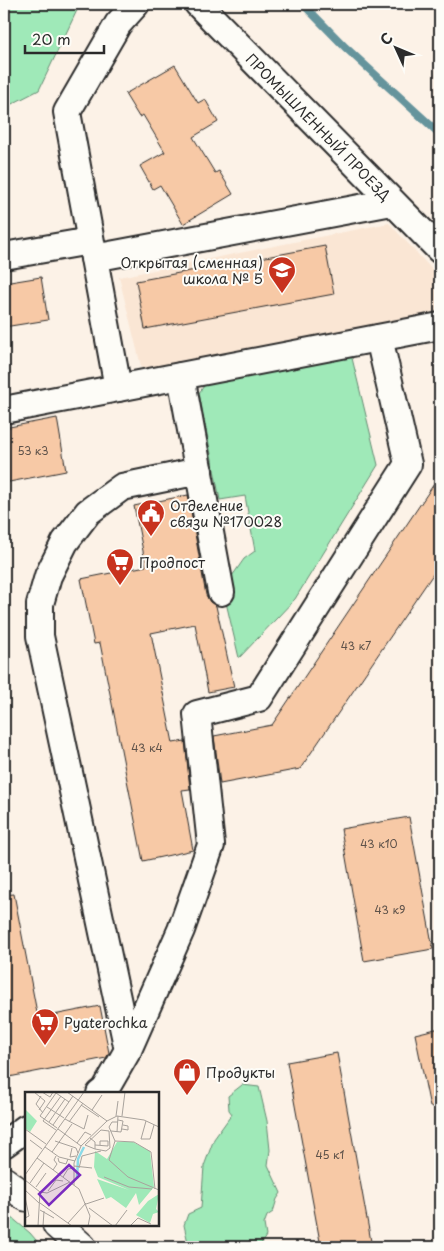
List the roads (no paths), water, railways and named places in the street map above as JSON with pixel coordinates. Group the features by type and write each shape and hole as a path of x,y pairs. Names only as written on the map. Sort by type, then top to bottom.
{"main road":[{"path":"4,1181 25,1196"},
{"path":"58,1226 82,1247"}],"street":[{"path":"118,388 67,112 118,24 136,4"},
{"name":"ПРОМЫШЛЕННЫЙ ПРОЕЗД","path":"198,4 440,250"},
{"path":"4,256 92,249 392,202"},
{"path":"4,410 440,326"},
{"path":"102,1092 128,1050 181,930 211,846 197,714 260,698 408,464 379,338"},
{"path":"180,376 221,592"},
{"path":"128,1050 40,636 40,604 48,576 65,542 88,512 122,487 199,471"},
{"path":"4,1144 25,1129"}],"waterway":[{"path":"303,4 345,47 440,134"}],"place":[{"name":"Открытая (сменная) школа № 5","path":"282,294"},
{"name":"Отделение связи №170028","path":"151,537"},
{"name":"Продпост","path":"120,586"},
{"name":"Pyaterochka","path":"45,1046"},
{"name":"Продукты","path":"187,1096"}]}
